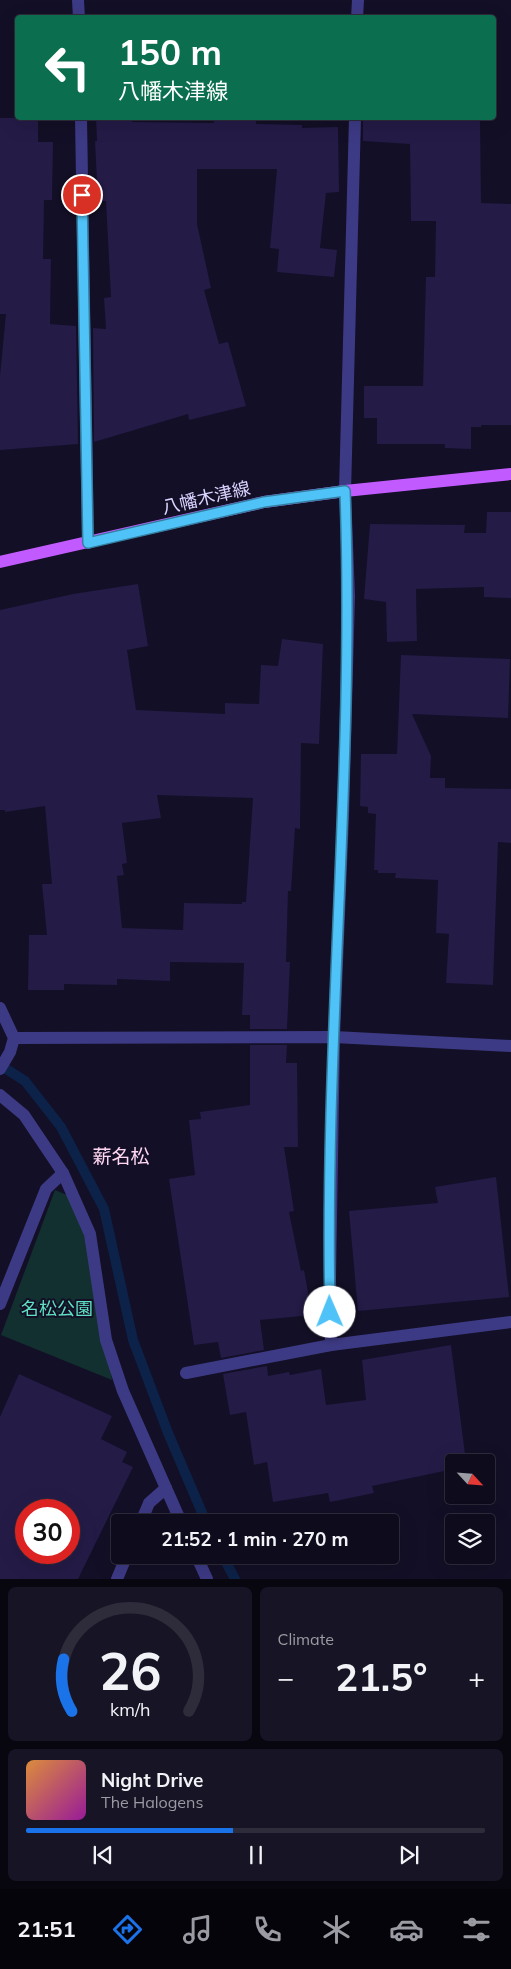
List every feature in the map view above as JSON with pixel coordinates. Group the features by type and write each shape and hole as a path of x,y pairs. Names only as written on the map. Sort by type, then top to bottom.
{"main road":[{"name":"八幡木津線","path":"0,562 264,502 345,491 511,474"}],"street":[{"path":"78,0 79,15"},
{"path":"357,15 358,0"},
{"path":"80,120 88,543"},
{"path":"331,1345 330,1279 334,1037 349,596 345,491 355,120"},
{"path":"0,1008 14,1038 10,1052 0,1069"},
{"path":"14,1038 334,1037 511,1046"},
{"path":"0,1095 24,1115 62,1173 90,1234 106,1340 123,1391 177,1514"},
{"path":"0,1304 46,1189 62,1173"},
{"path":"186,1373 331,1345 511,1322"},
{"path":"144,1514 149,1503 166,1488"},
{"path":"117,1579 124,1564"},
{"path":"200,1564 207,1579"}],"green space":[{"name":"名松公園","path":"55,1190 74,1198 90,1234 112,1380 1,1335"}],"building":[{"path":"0,118 38,120 38,142 53,142 52,200 44,200 43,259 51,259 50,324 76,326 78,444 0,450 0,376 6,314 0,314"},
{"path":"96,120 214,123 214,120 256,120 256,124 302,125 302,128 338,127 339,192 326,193 320,248 337,250 334,277 277,272 279,249 270,248 277,169 197,169 197,224 211,288 204,290 219,344 228,342 246,406 189,420 188,414 94,442 93,328 106,329 104,298 111,297 106,201 98,201 95,141 97,141"},
{"path":"363,120 480,120 481,203 511,204 511,425 471,427 471,449 445,448 445,444 377,444 377,418 364,418 364,386 423,386 426,277 435,277 436,221 411,221 410,144 363,141"},
{"path":"487,512 511,512 511,598 484,597 484,587 416,589 417,641 387,642 386,602 364,599 370,524 465,525 464,533 486,533"},
{"path":"138,584 148,646 127,650 136,710 225,714 225,703 259,704 261,665 278,666 282,639 323,644 319,744 301,743 300,829 295,828 291,891 288,891 286,962 290,962 287,1029 250,1029 250,1015 242,1015 244,963 170,962 170,981 117,979 117,985 64,984 64,990 28,990 29,935 47,935 42,884 52,884 45,806 5,812 5,810 0,810 0,610 73,594","holes":["157,795 253,798 246,902 242,902 242,904 184,903 183,930 122,928 117,876 124,875 122,864 127,863 122,823 161,818"]},
{"path":"401,655 510,659 508,718 412,714 431,756 430,778 445,778 445,788 511,789 511,843 498,842 493,985 446,983 449,934 436,933 438,880 395,878 396,873 378,873 378,870 374,870 376,814 368,813 368,807 360,806 361,754 397,754"},
{"path":"250,1045 287,1045 286,1063 297,1063 298,1147 284,1147 294,1211 289,1212 301,1271 304,1270 312,1315 260,1320 264,1350 221,1358 218,1342 194,1345 169,1179 195,1175 189,1120 201,1119 200,1112 250,1105"},
{"path":"496,1177 509,1297 358,1311 349,1211 438,1203 435,1187"},
{"path":"451,1345 465,1454 445,1454 445,1471 372,1486 374,1493 330,1502 328,1493 273,1502 267,1462 254,1465 246,1412 230,1415 223,1374 267,1366 268,1376 289,1372 290,1375 321,1369 326,1405 366,1400 362,1360"},
{"path":"19,1374 112,1416 101,1439 127,1452 122,1462 133,1467 78,1579 0,1579 0,1417"}],"waterway":[{"path":"0,1065 25,1081 61,1127 104,1209 133,1340 168,1433 203,1514"},
{"path":"227,1564 235,1579"}],"district":[{"name":"薪名松","path":"121,1156"}],"route":[{"path":"82,195 88,543 264,502 345,491 349,596 334,1037 330,1312"}]}
